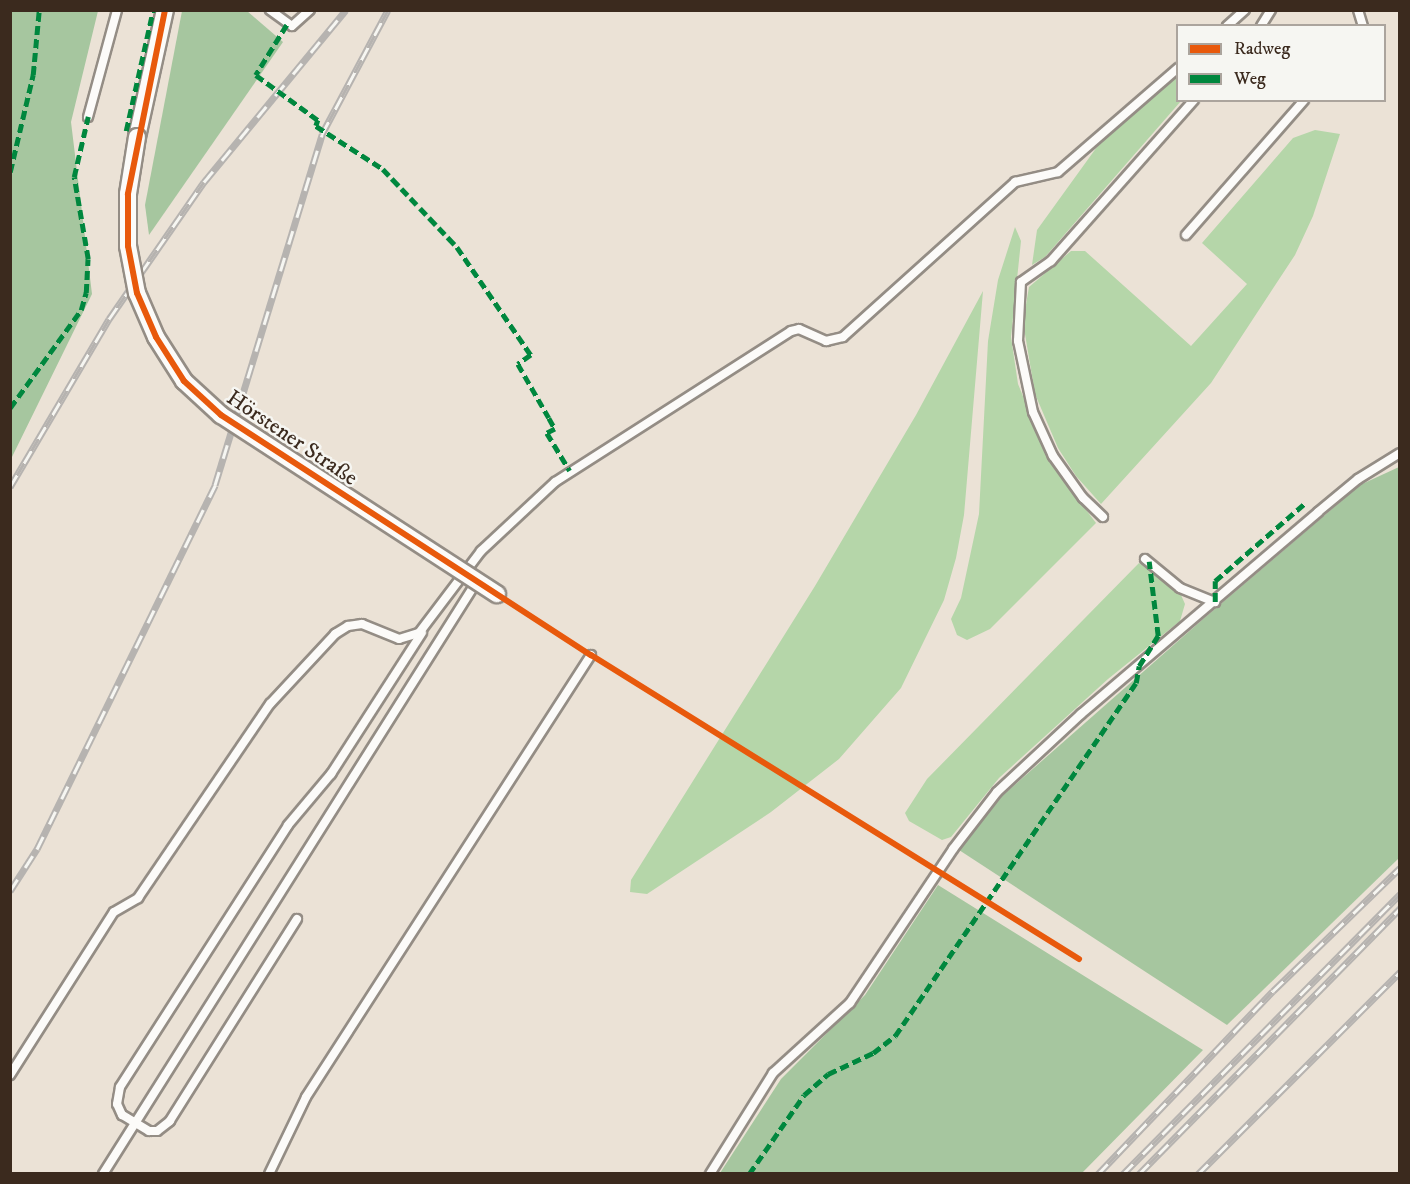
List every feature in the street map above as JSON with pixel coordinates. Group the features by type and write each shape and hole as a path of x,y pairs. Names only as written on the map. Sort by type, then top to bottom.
{"street":[{"name":"Hörstener Straße","path":"165,10 137,137 128,194 128,246 136,293 156,337 184,381 221,415 497,594"}],"lane":[{"path":"88,117 117,10"},
{"path":"270,10 292,26 310,10"},
{"path":"1229,24 1245,10"},
{"path":"1262,24 1271,10"},
{"path":"297,919 170,1121 157,1131 135,1123 119,1111 120,1087 288,825 331,774 427,625 481,551 555,482 791,331 799,329 826,341 843,337 1015,182 1058,172 1176,70"},
{"path":"1103,517 1083,498 1053,456 1033,412 1018,341 1021,282 1051,261 1192,102"},
{"path":"1186,235 1302,102"},
{"path":"710,1173 773,1073 850,1003 953,849 998,792 1081,714 1358,479 1400,453"},
{"path":"1145,559 1180,588 1215,602"},
{"path":"103,1173 477,581"},
{"path":"10,1074 114,912 138,898 235,751 295,674 348,626 362,624 399,639 409,639 427,625"},
{"path":"269,1173 306,1097 591,655"}],"green space":[{"path":"11,10 98,11 71,122 92,294 11,459"},
{"path":"182,11 247,11 283,42 149,235 145,205"},
{"path":"1176,74 1176,102 1180,102 1045,257 1032,265 1037,230 1107,133"},
{"path":"1315,130 1340,134 1313,216 1295,255 1211,383 1101,504 1076,476 1058,448 1035,394 1023,322 1029,287 1071,251 1085,251 1191,346 1247,284 1202,243 1293,138"},
{"path":"1015,227 1021,241 1011,337 1018,384 1050,462 1096,523 990,629 967,640 957,635 951,619 961,598 979,514 988,341 998,280"},
{"path":"983,291 964,515 956,558 944,600 901,688 839,759 771,812 647,894 630,892 631,880 815,586 916,415"},
{"path":"1399,467 1399,858 1227,1025 959,850 1002,796 1202,620 1360,485"},
{"path":"1139,563 1181,595 1185,604 1180,621 1108,679 999,778 951,837 942,840 909,821 905,813 927,779"},
{"path":"938,885 1203,1050 1082,1173 720,1173 781,1079 865,995"}],"railway":[{"path":"10,487 109,319 204,182 346,10"},
{"path":"10,891 37,849 215,485 322,134 388,10"},
{"path":"1098,1174 1273,991 1400,868"},
{"path":"1123,1174 1400,894"},
{"path":"1139,1174 1400,908"},
{"path":"1198,1174 1400,972"}],"marked path":[{"path":"10,172 33,75 39,10"},
{"path":"126,131 153,10"},
{"path":"287,25 256,75 318,120 316,126 383,169 457,247 531,355 518,364 555,429 547,433 570,471"},
{"path":"10,408 81,310 86,293 88,259 74,177 88,117"},
{"path":"1215,602 1215,581 1305,503"},
{"path":"749,1174 804,1095 828,1074 873,1053 895,1036 1136,683 1139,666 1158,636 1149,562"}],"cycle path":[{"path":"165,10 128,194 128,246 137,293 156,337 184,381 221,415 591,655 1079,959"}]}
